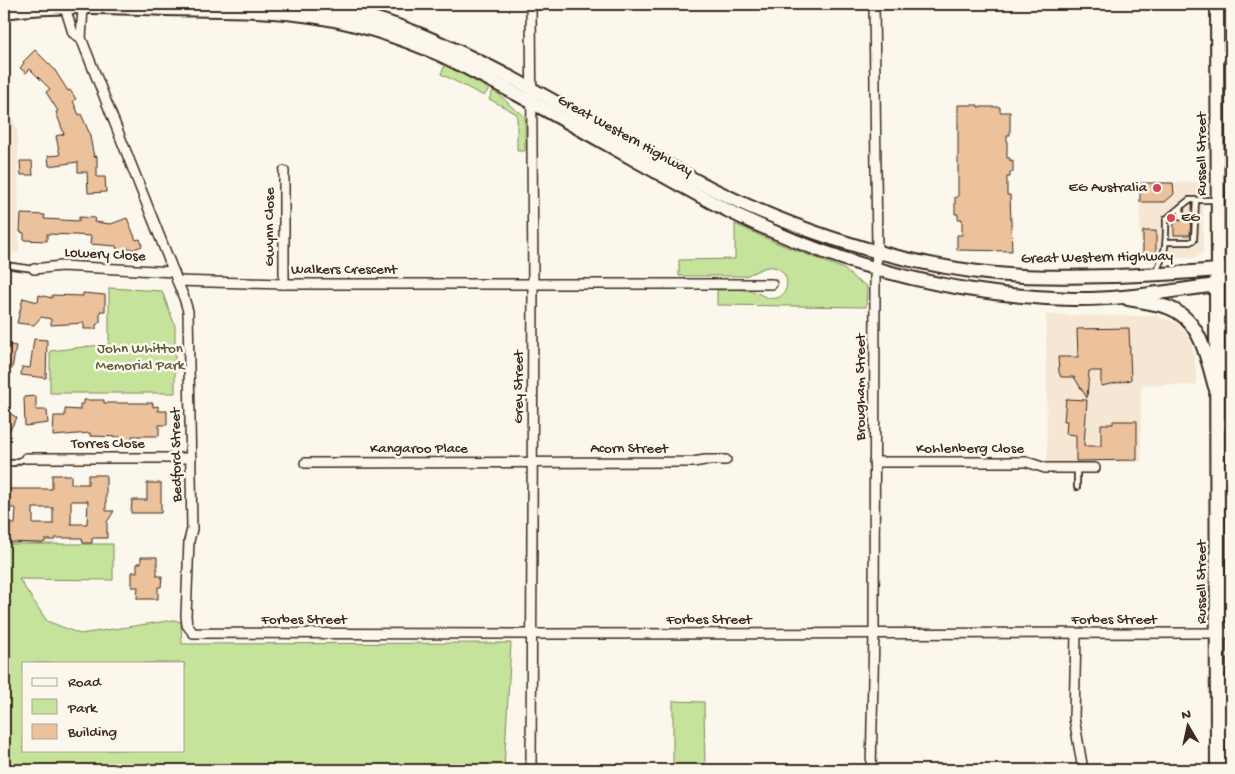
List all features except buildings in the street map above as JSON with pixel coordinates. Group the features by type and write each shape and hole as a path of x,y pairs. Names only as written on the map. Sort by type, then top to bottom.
{"highway":[{"name":"Russell Street","path":"1218,770 1225,634 1225,425 1218,394 1217,285 1224,269"},
{"name":"Great Western Highway","path":"1217,285 1231,283"}],"main road":[{"name":"Great Western Highway","path":"4,10 22,4"},
{"name":"Great Western Highway","path":"300,4 347,11 377,19 420,33 460,50 697,181 797,226 877,252 944,267 1014,275 1064,277 1224,269"},
{"name":"Russell Street","path":"1217,4 1218,200 1224,269"},
{"name":"Great Western Highway","path":"4,10 65,6 263,12 304,15 350,23 392,35 441,55 751,222 826,253 876,269 987,293 1074,299 1118,297 1217,285"},
{"name":"Russell Street","path":"1118,297 1168,308 1181,314 1189,321 1200,337 1218,394"}],"street":[{"name":"Grey Street","path":"531,4 533,284 531,770"},
{"name":"Brougham Street","path":"871,770 877,252 874,4"},
{"path":"65,6 73,33 81,38"},
{"path":"83,8 81,38 177,281"},
{"path":"1218,56 1231,56"},
{"name":"Gwynn Close","path":"284,171 284,284"},
{"name":"Lowery Close","path":"34,269 61,266 174,272"},
{"name":"Walkers Crescent","path":"177,281 284,284 772,284"},
{"name":"Bedford Street","path":"177,281 187,305 189,319 192,529 189,541 186,616 189,629"},
{"name":"Torres Close","path":"26,458 191,458"},
{"name":"Acorn Street","path":"532,463 726,460"},
{"name":"Kohlenberg Close","path":"874,462 1027,462 1045,468 1095,468"},
{"name":"Kangaroo Place","path":"305,463 532,463"},
{"name":"Forbes Street","path":"189,629 193,633 202,634 1225,634"},
{"path":"1076,634 1074,718 1083,770"}],"lane":[{"path":"1154,274 1164,257 1166,219 1189,200 1218,200"},
{"path":"1166,242 1190,242 1195,238 1196,200"},
{"path":"1181,207 1181,218"},
{"path":"1181,235 1181,242"},
{"path":"12,266 34,269"},
{"path":"4,463 14,463 26,458"},
{"path":"1077,468 1077,487"}],"shaded area":[{"path":"4,95 18,133 19,253 13,253 4,332"},
{"name":"EG","path":"1203,182 1203,253 1195,258 1140,258 1140,183"},
{"path":"1046,315 1157,316 1177,323 1190,338 1195,360 1197,385 1141,385 1141,462 1047,462"}],"green space":[{"path":"445,65 489,89 484,96 441,74"},
{"path":"493,91 524,116 525,151 517,151 517,114 489,99"},
{"path":"735,224 777,243 844,269 856,280 867,286 866,307 717,305 717,290 746,290 768,298 777,298 782,295 787,287 785,276 773,267 766,267 744,276 679,276 679,260 735,259"},
{"name":"John Whitton Memorial Park","path":"109,288 162,291 175,326 175,393 50,393 50,351 109,344"},
{"path":"4,544 113,544 113,580 19,579 47,621 80,634 174,620 181,622 182,644 511,643 504,770 4,770"},
{"path":"673,701 704,702 705,770 673,770"}],"place":[{"name":"EG Australia","path":"1157,188"},
{"name":"EG","path":"1171,218"}]}
